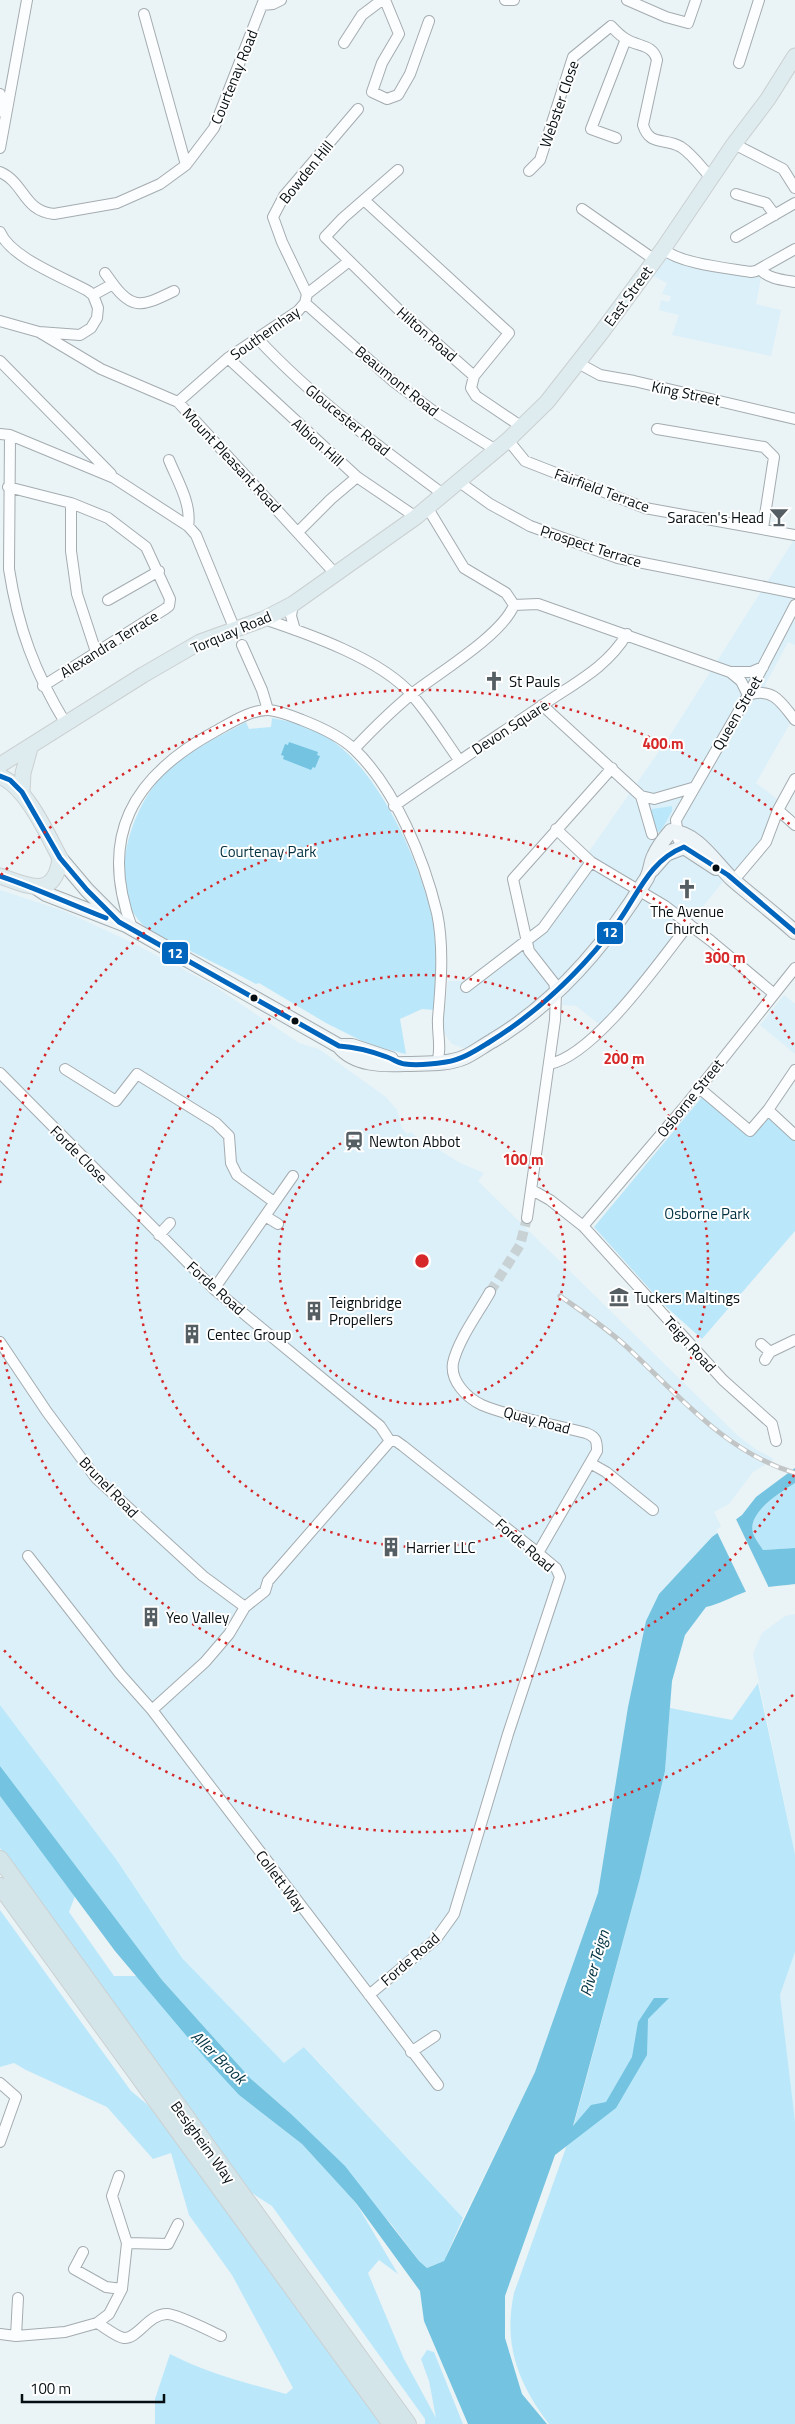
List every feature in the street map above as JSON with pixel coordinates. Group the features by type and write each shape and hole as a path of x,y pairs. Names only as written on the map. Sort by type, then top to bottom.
{"highway":[{"name":"Besigheim Way","path":"0,1859 408,2424"},
{"name":"Besigheim Way","path":"0,1886 391,2424"}],"main road":[{"name":"East Street","path":"422,512 508,440 547,402 659,255 734,144 768,99 795,56"},
{"name":"Torquay Road","path":"1,765 142,675 200,642 264,619 293,604 422,512"},
{"path":"22,792 23,773 30,748"},
{"path":"1,765 10,780 22,792 60,858 87,890 119,922"},
{"path":"675,827 705,849 731,877 795,932"},
{"name":"Queen Street","path":"119,922 339,1046 345,1054 367,1062 389,1066 437,1063 466,1057 517,1026 556,993 583,965 618,923 650,872 653,858 675,827"},
{"path":"650,872 666,854 684,847 731,877"},
{"path":"37,888 48,885 54,880 59,870 60,858"},
{"path":"0,876 37,888 105,918 119,922"}],"street":[{"path":"0,148 27,0"},
{"name":"Courtenay Road","path":"0,172 12,177 33,207 44,213 54,214 117,202 160,184 186,165 214,128 263,2 273,4 281,0"},
{"path":"344,44 362,15 383,0 399,34 382,63 372,92 387,99 398,95 410,74 429,21"},
{"path":"505,0 514,0"},
{"path":"627,0 666,17 688,23 696,0"},
{"path":"739,63 759,0"},
{"path":"144,14 186,165"},
{"name":"Webster Close","path":"528,171 540,160 573,57 611,26 626,39 653,50 657,60 643,125 646,133 653,139 680,146 711,178"},
{"path":"616,138 591,129 626,39"},
{"path":"0,94 6,119"},
{"name":"Bowden Hill","path":"306,299 273,217 284,196 358,110"},
{"path":"734,144 783,169 795,188"},
{"path":"398,170 364,200 509,333 474,376 471,388 476,396 522,427"},
{"path":"736,194 766,203 775,214"},
{"name":"Hilton Road","path":"364,200 325,237 348,262 474,376"},
{"path":"736,237 795,202"},
{"path":"582,209 659,255 670,254 751,272 760,269 795,248"},
{"path":"0,232 4,241 14,252 88,291 98,308 97,318 91,328 80,335 38,332 0,321"},
{"name":"Southernhay","path":"178,402 228,358 298,312 306,299 348,262"},
{"path":"760,269 772,277 795,282"},
{"path":"105,273 128,300 143,305 174,291"},
{"path":"92,295 113,284"},
{"name":"Beaumont Road","path":"306,299 394,382 436,413 496,450"},
{"name":"Mount Pleasant Road","path":"38,332 101,368 178,402 330,568"},
{"name":"Gloucester Road","path":"258,339 284,367 312,392 366,436 443,494"},
{"name":"Albion Hill","path":"228,358 358,477 422,512"},
{"path":"0,360 114,478"},
{"name":"King Street","path":"578,363 600,375 795,418"},
{"path":"656,429 764,447 774,457 763,528"},
{"path":"66,724 43,686 24,638 12,591 9,569 5,435 114,478 188,526 196,534 235,630"},
{"name":"Fairfield Terrace","path":"508,440 525,461 645,508 795,535"},
{"path":"169,460 188,506 188,526"},
{"path":"298,532 331,499 358,477"},
{"name":"Prospect Terrace","path":"458,480 490,504 530,526 610,555 635,562 795,593"},
{"name":"Alexandra Terrace","path":"8,487 71,503 108,518 141,542 159,571 170,600 169,606 43,686"},
{"path":"71,503 71,551 77,594 96,652"},
{"path":"422,512 464,568 506,593 514,605"},
{"path":"108,600 159,571"},
{"path":"293,604 291,616 295,630"},
{"path":"514,605 538,604 730,672 751,672 763,667"},
{"path":"354,749 412,694 471,650 510,617 514,605"},
{"name":"Queen Street","path":"675,827 692,788 748,695 795,606"},
{"name":"Devon Square","path":"264,619 341,648 376,666 412,694 459,760"},
{"name":"Devon Square","path":"394,806 459,760 578,682 616,652 627,634"},
{"path":"242,645 262,690 268,710"},
{"path":"730,672 745,687 748,695 760,691 768,692 781,702 795,720"},
{"path":"542,705 641,796 652,834"},
{"path":"132,928 120,888 118,855 120,841 138,799 152,777 165,764 198,741 249,714 268,710 315,725 328,731 354,749 378,778 413,841 437,914 440,948 438,1024 441,1051 437,1063"},
{"path":"527,1218 549,1064 556,993 554,983 529,951 513,879 612,768"},
{"path":"731,877 766,842 778,810 795,778"},
{"path":"641,796 654,799 692,788"},
{"path":"778,810 795,825"},
{"path":"675,827 678,839 684,847"},
{"path":"556,829 591,862 639,890 689,924 773,994"},
{"path":"466,987 543,928 591,862"},
{"path":"549,1064 559,1062 600,1033 689,924"},
{"name":"Osborne Street","path":"583,1226 686,1105 698,1087 795,968"},
{"path":"65,1069 116,1101 137,1074 216,1124 229,1136 231,1163 237,1175 274,1202"},
{"path":"698,1087 750,1131 768,1110 795,1070"},
{"name":"Forde Close","path":"0,1073 176,1252"},
{"path":"768,1110 795,1135"},
{"path":"214,1289 293,1176"},
{"name":"Teign Road","path":"532,1190 568,1213 583,1226 723,1380 772,1424 776,1441"},
{"path":"265,1216 278,1224"},
{"path":"159,1235 170,1223"},
{"name":"Forde Road","path":"176,1252 214,1289 380,1426 390,1441 396,1441 403,1446 538,1553 556,1568 560,1577 508,1734 454,1914 436,1939 369,1995"},
{"name":"Quay Road","path":"490,1292 458,1350 454,1363 454,1377 461,1390 480,1404 592,1436 597,1440 597,1451 538,1553"},
{"path":"761,1344 767,1356 795,1340"},
{"name":"Brunel Road","path":"0,1342 96,1478 203,1576 245,1607"},
{"path":"152,1710 205,1662 230,1634 245,1607 265,1590 268,1581 390,1441"},
{"path":"590,1463 606,1472 652,1510"},
{"name":"Collett Way","path":"28,1556 120,1674 152,1710 438,2085"},
{"path":"412,2052 435,2036"},
{"path":"0,2083 16,2097 15,2105 0,2142"},
{"path":"0,2334 16,2336 65,2332 97,2323 109,2314 122,2289 127,2243 112,2196 119,2176"},
{"path":"127,2243 168,2244 178,2224"},
{"path":"83,2252 74,2269 106,2286 122,2289"},
{"path":"16,2336 18,2298"},
{"path":"97,2323 122,2338 131,2338 149,2321 160,2315 169,2314 221,2336"}],"shaded area":[{"path":"664,258 761,278 756,304 781,310 771,356 672,335 679,315 659,310 661,300 669,302 671,296 662,294 667,283 651,275"},
{"path":"795,538 795,645 788,642 765,685 792,720 756,783 784,804 743,873 722,883 604,1028 576,1006 562,1005 564,994 561,979 516,1018 466,1049 452,1044 444,1033 448,981 463,981 539,923 669,737"},
{"path":"0,890 64,911 131,942 211,984 299,1043 319,1049 386,1097 397,1110 402,1128 407,1134 411,1132 423,1143 425,1141 460,1163 484,1173 478,1181 737,1435 757,1450 774,1459 753,1472 729,1504 714,1512 722,1528 659,1594 628,1707 598,1893 535,2072 463,2218 305,2047 284,2063 182,1958 116,1859 0,1705"},
{"path":"784,995 795,1004 795,1054 760,1025"},
{"path":"795,1614 795,1854 753,1654 762,1633 785,1616"},
{"path":"795,1952 795,2121 780,1995"}],"green space":[{"name":"Courtenay Park","path":"272,718 315,730 331,739 356,762 389,809 404,837 416,866 433,921 438,954 434,1010 422,1009 400,1019 406,1054 370,1045 326,1023 259,983 256,984 159,936 142,924 131,908 125,889 124,869 127,848 141,807 151,789 172,767 203,746 246,722 249,729 271,727"},
{"path":"672,806 672,811 661,831 657,832 650,812 652,809"},
{"name":"Osborne Park","path":"702,1097 750,1135 769,1117 795,1140 795,1231 702,1339 663,1304 594,1227"},
{"path":"795,1483 795,1548 763,1550 753,1533 755,1518 766,1504"},
{"path":"758,1683 795,1854 795,1952 780,1995 795,2121 795,2424 549,2424 538,2409 521,2378 516,2362 510,2329 514,2293 573,2128 640,1878 665,1771 670,1708 732,1720"},
{"path":"0,1705 116,1859 182,1958 284,2063 304,2047 463,2218 444,2261 427,2268 419,2261 392,2225 290,2113 251,2079 162,1980 38,1819 0,1766"},
{"path":"0,1796 75,1896 69,1912 114,1976 137,1976 239,2095 302,2144 356,2203 398,2274 379,2260 368,2273 404,2359 436,2418 429,2381 421,2359 427,2350 434,2352 463,2424 425,2424 425,2419 272,2206 247,2190 0,1848"},
{"path":"0,1910 131,2091 148,2105 163,2124 384,2424 155,2424 155,2399 170,2354 212,2372 242,2382 286,2394 293,2388 232,2275 189,2215 171,2153 153,2159 107,2107 14,2063 0,2067"}],"water":[{"path":"289,742 318,752 317,755 320,756 315,768 313,767 311,770 283,759 284,756 281,755 285,744 288,745"},
{"path":"795,1468 795,1483 760,1510 755,1518 753,1533 763,1550 795,1548 795,1584 751,1590 706,1607 685,1635 672,1681 665,1771 640,1878 573,2126 591,2105 606,2102 632,2057 638,2022 654,1998 669,1998 648,2019 647,2055 616,2108 555,2155 505,2296 505,2338 522,2394 547,2424 468,2424 424,2321 420,2291 356,2203 302,2144 239,2095 206,2059 115,1951 0,1796 0,1766 162,1980 251,2079 290,2113 345,2166 419,2261 427,2268 444,2261 535,2072 598,1893 628,1707 646,1621 659,1594 712,1537 742,1515 756,1497"}],"pier":[{"path":"735,1517 770,1590 747,1594 716,1530"}],"tunnel":[{"path":"490,1292 520,1245 527,1218"}],"railway":[{"path":"560,1296 596,1321 621,1342 686,1404 726,1437 747,1452 770,1464 795,1473"}],"transit line":[{"name":"12","path":"0,776 10,780 22,792 60,858 87,890 119,922 339,1046 369,1051 405,1064 446,1062 468,1055 524,1019 588,959 616,925 652,870 672,853 684,847 728,875 795,932"},
{"name":"12","path":"0,876 106,918"}],"place":[{"name":"Saracen's Head","path":"779,517"},
{"name":"St Pauls","path":"494,681"},
{"name":"The Avenue Church","path":"687,889"},
{"name":"Newton Abbot","path":"354,1141"},
{"name":"Tuckers Maltings","path":"619,1297"},
{"name":"Teignbridge Propellers","path":"314,1311"},
{"name":"Centec Group","path":"192,1334"},
{"name":"Harrier LLC","path":"391,1547"},
{"name":"Yeo Valley","path":"151,1617"}],"water label":[{"name":"River Teign","path":"594,1963"},
{"name":"Aller Brook","path":"219,2057"}]}
